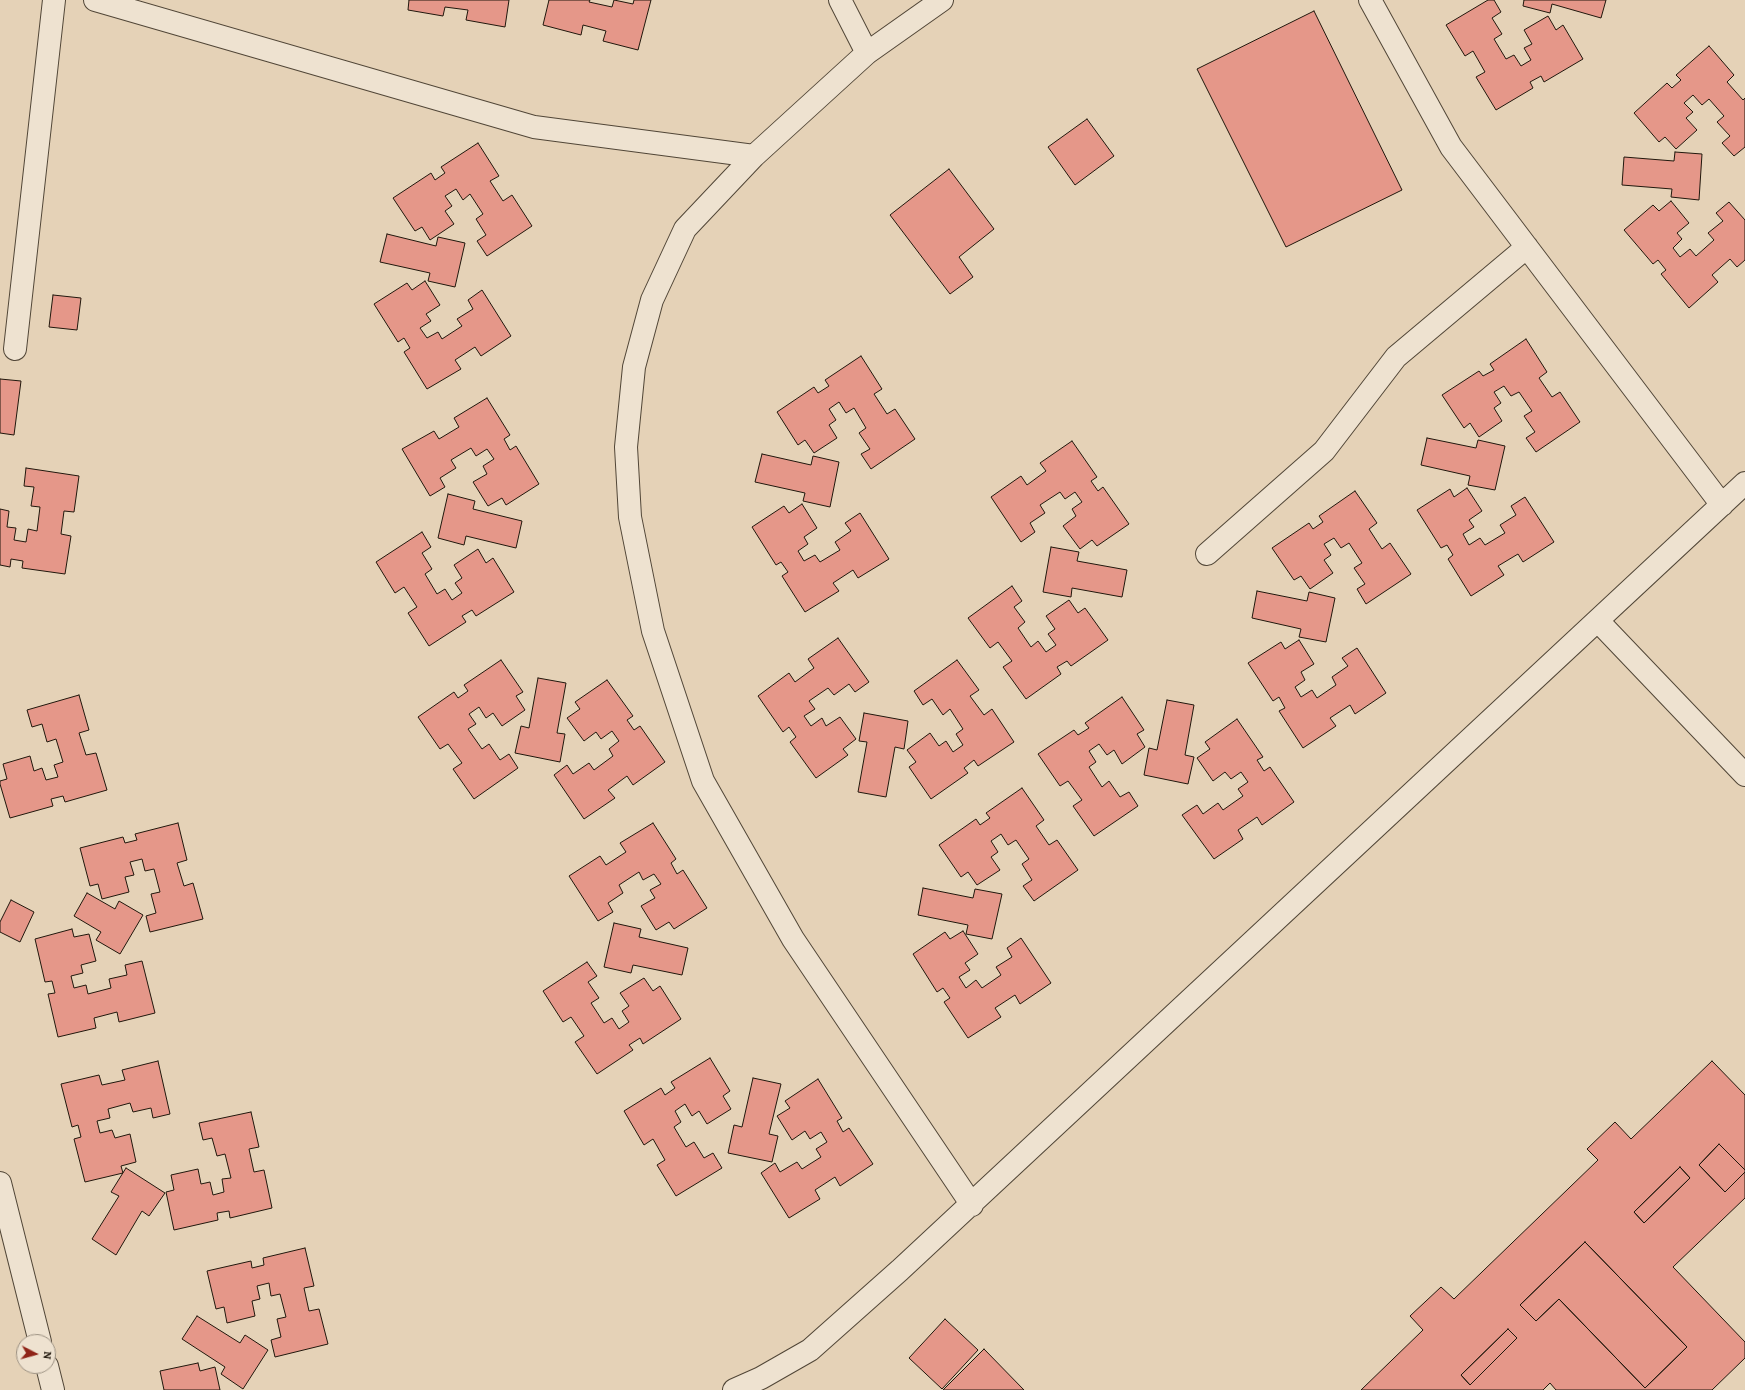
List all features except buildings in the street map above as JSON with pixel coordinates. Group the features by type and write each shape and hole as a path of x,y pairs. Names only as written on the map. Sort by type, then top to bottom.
{"street":[{"path":"15,349 54,0"},
{"path":"95,0 534,127 754,156"},
{"path":"840,0 867,53"},
{"path":"942,0 867,53 754,156 685,228 652,300 634,367 626,447 630,517 653,631 704,781 793,939 972,1204"},
{"path":"1370,0 1451,147 1722,505"},
{"path":"1207,554 1324,451 1396,357 1527,247"},
{"path":"734,1390 761,1378 810,1350 900,1270 1745,483"},
{"path":"1598,621 1745,775"},
{"path":"0,1183 38,1334"},
{"path":"49,1374 53,1390"}]}
